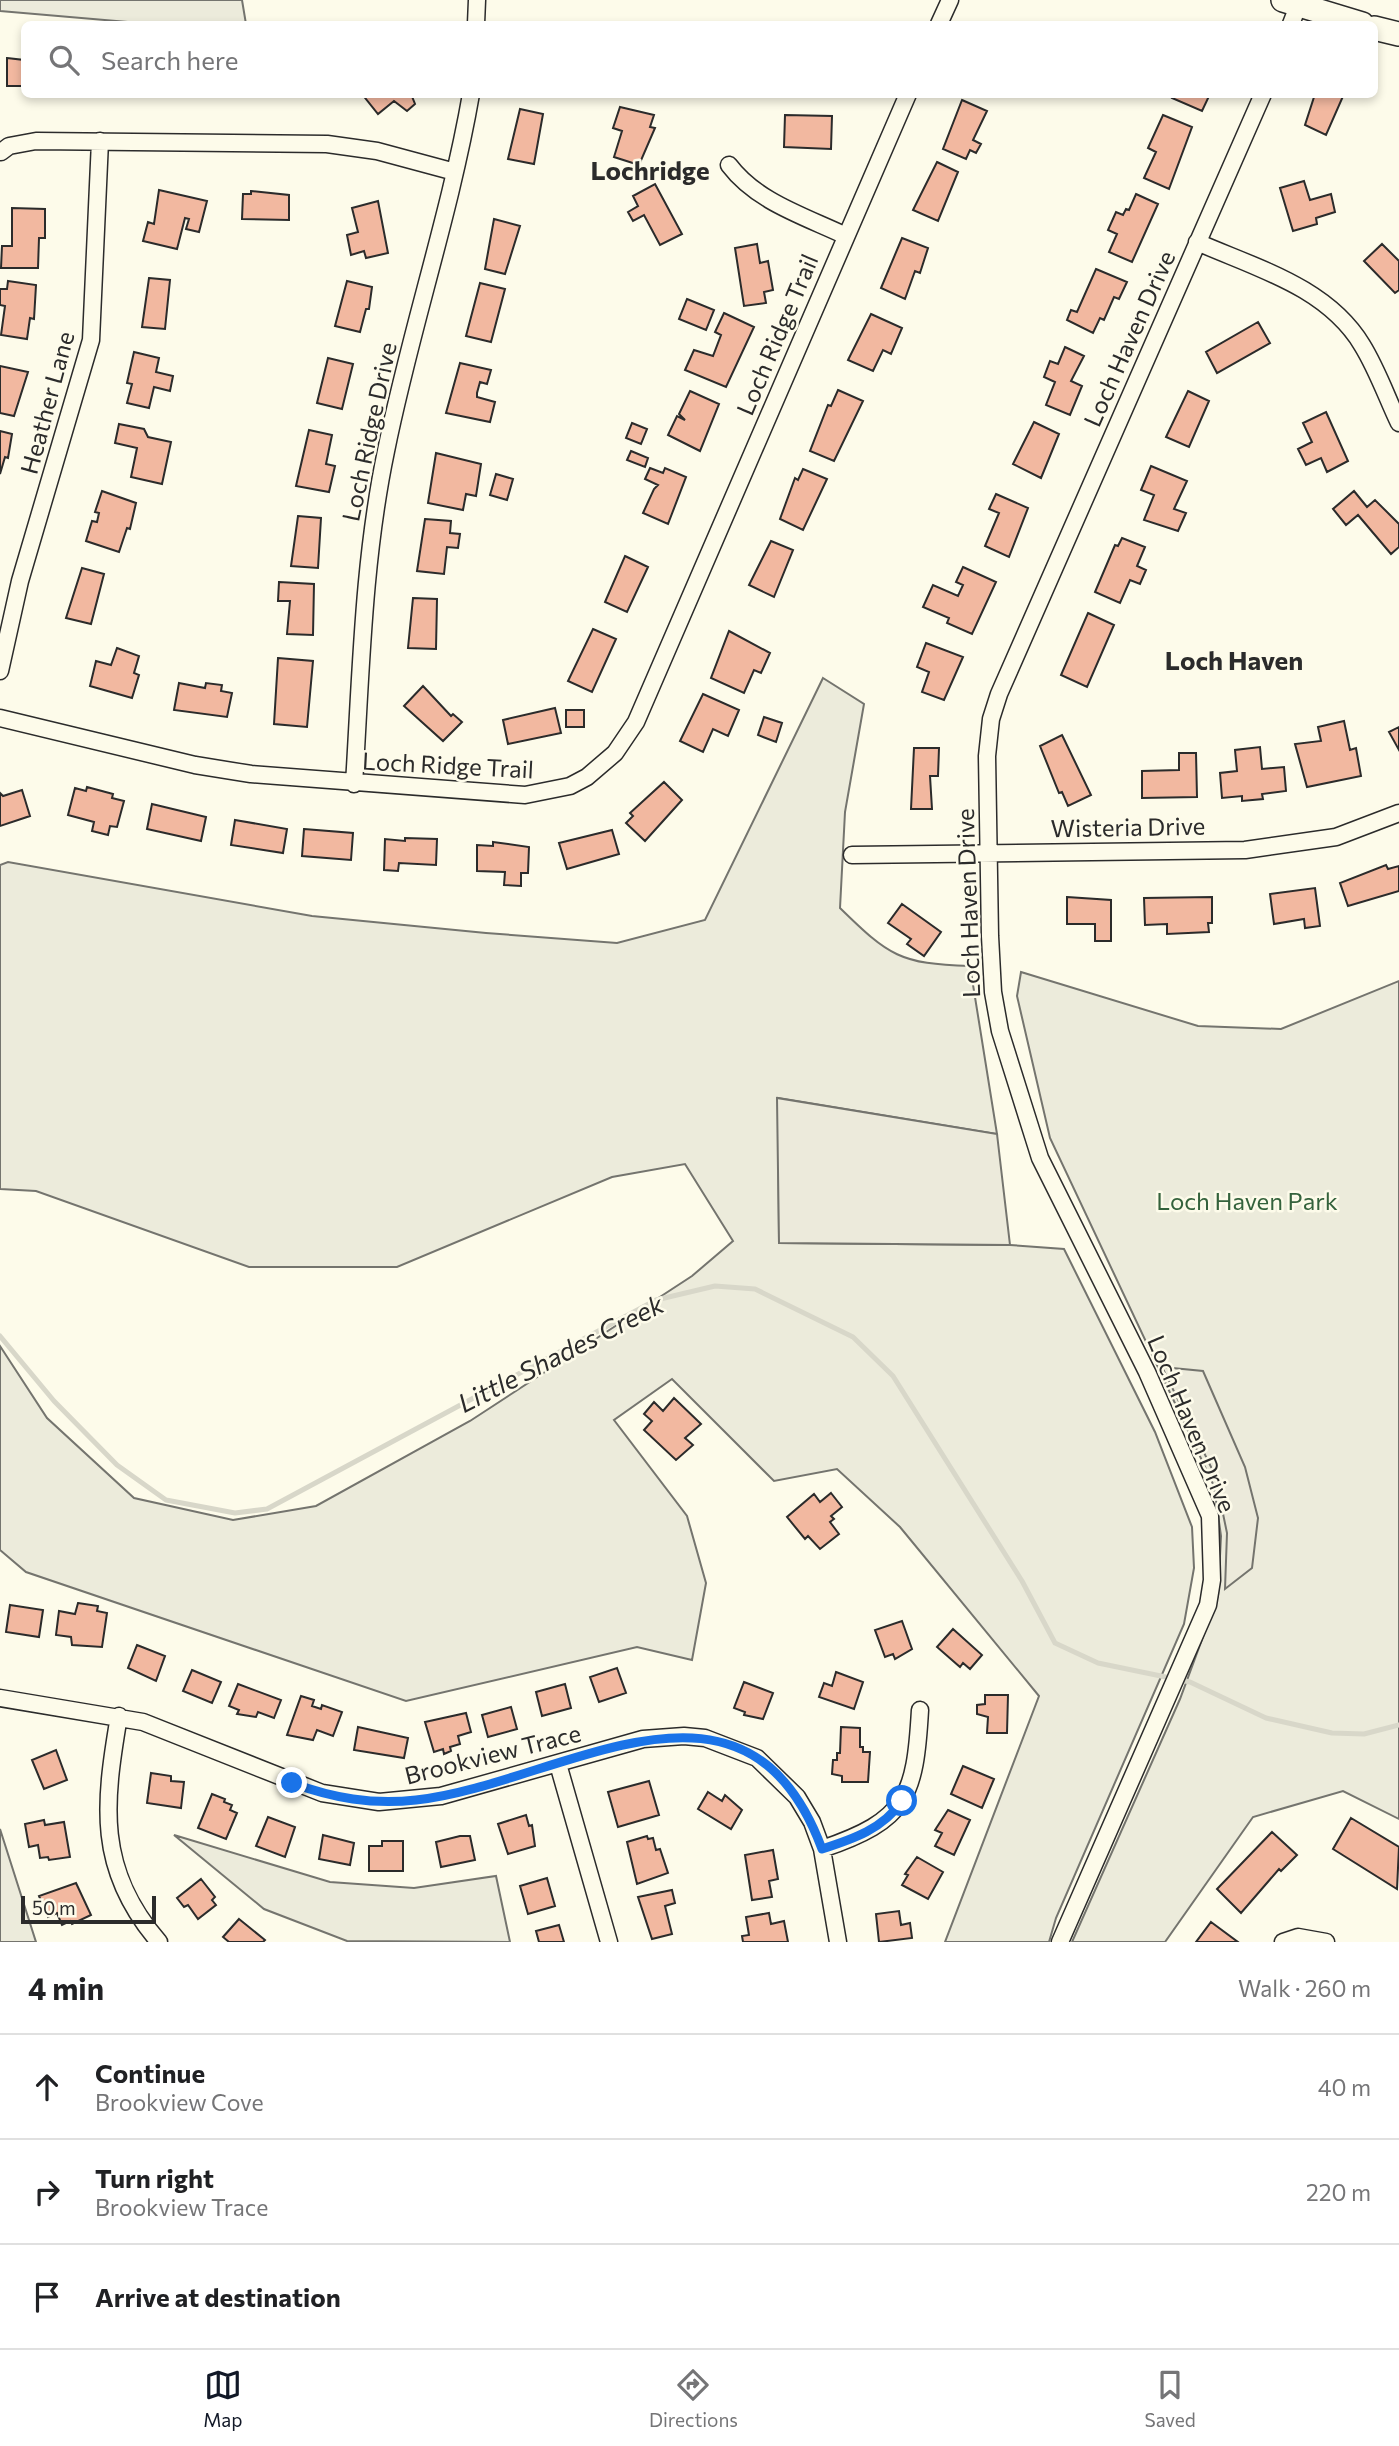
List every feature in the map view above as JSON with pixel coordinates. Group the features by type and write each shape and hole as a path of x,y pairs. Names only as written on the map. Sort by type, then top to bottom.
{"main road":[{"path":"1291,10 1347,21"},
{"path":"1378,29 1399,34"}],"street":[{"path":"476,21 477,0"},
{"path":"940,21 950,0"},
{"name":"Loch Ridge Drive","path":"354,784 366,576 374,517 397,402 455,172 470,98"},
{"name":"Loch Ridge Trail","path":"0,718 195,765 354,784 525,795 546,793 570,786 587,777 615,753 636,722 906,98"},
{"name":"Loch Haven Drive","path":"1060,1942 1208,1605 1212,1580 1210,1516 1147,1372 1040,1158 1000,1031 993,992 988,746 991,719 999,694 1261,98"},
{"name":"Heather Lane","path":"0,671 20,581 91,340 100,141"},
{"path":"1,152 22,142 327,144 377,151 455,172"},
{"name":"Loch Ridge Trail","path":"729,165 743,183 758,195 846,236"},
{"path":"1197,242 1305,290 1328,305 1362,345 1399,423"},
{"name":"Wisteria Drive","path":"852,855 1245,850 1336,837 1399,813"},
{"name":"Brookview Trace","path":"0,1698 119,1716 164,1730 322,1794 354,1800 401,1801 441,1796 661,1737 694,1737 723,1744 757,1758 786,1784 812,1822 822,1849 838,1942"},
{"path":"822,1849 875,1828 893,1814 912,1781 917,1760 920,1710"},
{"path":"119,1716 108,1784 109,1837 125,1889 136,1911 159,1942"},
{"path":"558,1764 609,1942"},
{"path":"1283,1942 1298,1937 1326,1942"}],"green space":[{"path":"0,0 242,0 246,21 116,21 0,11"},
{"path":"823,678 864,704 845,812 840,908 871,937 897,954 927,963 970,966 997,1134 778,1098 779,1243 1010,1245 1064,1249 1155,1432 1192,1527 1194,1568 1184,1624 1056,1918 1049,1942 945,1942 1039,1696 900,1527 837,1469 774,1481 672,1379 614,1420 687,1516 706,1583 692,1660 637,1647 406,1701 26,1572 0,1550 0,1346 47,1418 134,1498 233,1520 316,1506 470,1421 692,1276 733,1241 685,1164 612,1177 397,1267 249,1267 36,1191 0,1189 0,865 8,862 312,916 617,943 705,920"},
{"name":"Loch Haven Park","path":"1021,972 1198,1026 1281,1029 1399,981 1399,1819 1343,1791 1253,1817 1165,1942 1072,1942 1180,1699 1218,1596 1221,1536 1214,1486 1050,1138 1017,996"},
{"path":"0,1829 36,1942 0,1942"},
{"path":"174,1835 330,1882 414,1888 496,1876 510,1942 347,1941 264,1909"}],"shaded area":[{"path":"777,1098 997,1134 1010,1245 779,1243"},
{"path":"1162,1367 1203,1371 1245,1467 1258,1518 1252,1568 1225,1589 1227,1533 1215,1475"}],"building":[{"path":"7,58 21,60 21,86 7,86"},
{"path":"365,98 413,98 415,104 407,111 394,101 378,114"},
{"path":"1172,98 1208,98 1202,111"},
{"path":"1314,98 1342,98 1326,135 1305,125"},
{"path":"962,100 987,111 973,140 981,144 976,153 970,150 966,159 943,149"},
{"path":"620,107 654,115 650,127 655,128 639,165 614,157 622,131 613,128"},
{"path":"520,109 543,114 534,164 508,159"},
{"path":"785,115 832,116 831,149 784,147"},
{"path":"1163,115 1192,127 1169,189 1144,178 1156,152 1148,148"},
{"path":"937,162 958,172 938,221 913,210"},
{"path":"1304,181 1310,200 1331,194 1335,212 1316,218 1317,224 1293,231 1280,188"},
{"path":"655,184 682,234 660,245 644,215 633,221 628,212 638,206 633,196"},
{"path":"159,190 207,201 199,232 186,229 189,219 185,218 177,249 143,241 148,222 154,224"},
{"path":"251,191 289,195 289,220 242,219 243,194 251,194"},
{"path":"1136,194 1158,204 1132,262 1109,252 1117,234 1108,230 1116,212 1123,215 1126,209 1129,210"},
{"path":"378,201 388,253 366,258 364,251 351,255 347,235 358,232 352,208"},
{"path":"12,208 45,209 45,238 39,238 38,268 1,268 2,246 12,246"},
{"path":"494,219 520,226 505,274 485,269"},
{"path":"902,238 928,248 920,273 915,271 905,299 881,288"},
{"path":"757,244 760,263 768,261 773,290 764,292 766,303 744,306 735,248"},
{"path":"1382,244 1399,261 1399,290 1395,293 1364,261"},
{"path":"1096,269 1127,282 1119,299 1114,297 1104,320 1100,318 1093,333 1067,320 1071,310 1077,312"},
{"path":"149,278 170,280 165,329 142,327"},
{"path":"8,281 36,285 34,319 30,318 27,339 1,335 5,306 0,305 0,289 7,289"},
{"path":"347,281 372,287 369,309 366,309 360,332 335,326"},
{"path":"480,283 505,289 491,342 466,336"},
{"path":"687,299 714,310 706,330 679,319"},
{"path":"724,313 754,327 726,387 685,370 694,350 713,356 721,335 715,332"},
{"path":"871,314 902,328 891,354 883,350 873,371 848,360"},
{"path":"1258,322 1270,343 1217,373 1206,352"},
{"path":"1065,347 1084,356 1071,381 1082,386 1070,415 1046,405 1055,382 1044,377 1050,361 1058,364"},
{"path":"134,352 159,358 156,372 173,376 170,391 154,387 149,408 127,403 132,384 127,383"},
{"path":"328,358 353,364 342,409 317,403"},
{"path":"460,363 491,370 487,384 480,382 477,393 477,397 495,402 490,422 446,413"},
{"path":"0,366 28,372 14,416 0,413"},
{"path":"838,390 863,401 834,461 810,451 828,405 831,406"},
{"path":"690,391 719,404 700,451 668,435 677,416 685,420 679,414"},
{"path":"1188,391 1209,401 1189,447 1166,437"},
{"path":"1326,412 1348,461 1327,472 1321,458 1306,465 1298,449 1312,442 1303,423"},
{"path":"1034,422 1059,434 1041,478 1013,464"},
{"path":"632,423 647,429 641,444 626,438"},
{"path":"119,424 144,429 148,437 171,442 162,484 131,477 137,448 115,443"},
{"path":"309,430 332,435 326,464 335,466 329,492 296,486"},
{"path":"0,431 12,434 8,458 5,457 0,474"},
{"path":"631,451 648,458 645,467 627,460"},
{"path":"436,453 481,464 476,496 466,494 463,510 428,503"},
{"path":"1151,466 1187,481 1174,509 1186,513 1178,531 1144,520 1154,495 1141,490"},
{"path":"650,468 663,473 665,468 686,477 668,524 643,513 658,485 645,479"},
{"path":"803,469 827,479 803,530 780,519 795,478 798,480"},
{"path":"496,474 513,479 507,500 490,495"},
{"path":"102,491 136,503 130,529 127,528 119,552 86,541 92,521 97,522 99,513 95,512"},
{"path":"1354,491 1367,507 1375,500 1399,524 1399,547 1391,554 1358,515 1346,525 1333,509"},
{"path":"996,494 1028,508 1009,557 985,546 999,513 989,509"},
{"path":"298,516 321,518 318,568 291,566"},
{"path":"425,519 451,521 450,533 460,534 458,548 447,547 444,574 417,571"},
{"path":"1122,538 1145,547 1137,566 1146,570 1140,584 1130,580 1120,603 1095,592 1115,545 1118,546"},
{"path":"771,541 793,550 774,597 749,585"},
{"path":"625,556 648,567 627,612 605,602"},
{"path":"963,567 996,582 972,634 947,623 949,618 923,607 933,585 958,596 963,585 956,582"},
{"path":"82,568 104,574 91,624 66,618"},
{"path":"279,582 314,584 313,635 287,634 290,601 278,601"},
{"path":"413,598 437,599 436,649 408,648"},
{"path":"1088,613 1114,625 1087,687 1061,675"},
{"path":"593,629 616,639 592,692 568,681"},
{"path":"729,631 770,653 761,673 754,670 744,693 711,678"},
{"path":"926,643 963,657 944,700 922,692 929,672 917,667"},
{"path":"117,648 139,656 134,673 139,675 132,698 90,686 96,661 111,665"},
{"path":"278,658 313,661 307,727 274,724"},
{"path":"179,683 205,688 206,683 222,685 221,691 232,693 227,717 174,710"},
{"path":"423,686 451,716 453,714 462,722 443,741 404,706"},
{"path":"703,694 739,710 728,736 713,729 703,752 680,741"},
{"path":"555,708 561,733 508,744 503,720"},
{"path":"566,710 584,710 584,727 566,727"},
{"path":"764,717 782,723 776,742 758,735"},
{"path":"1344,721 1350,750 1356,748 1361,776 1307,787 1295,744 1321,741 1318,727"},
{"path":"1399,727 1399,750 1389,732"},
{"path":"1062,735 1091,795 1068,806 1062,792 1059,793 1040,746"},
{"path":"1260,747 1262,769 1284,767 1286,791 1262,794 1263,799 1242,801 1242,796 1222,798 1220,773 1237,771 1235,750"},
{"path":"914,748 939,748 938,776 930,776 932,809 911,809"},
{"path":"1179,753 1196,753 1197,797 1142,798 1142,771 1179,770"},
{"path":"664,782 682,800 645,841 626,823 633,816 630,813"},
{"path":"87,787 113,794 112,798 124,801 117,827 110,826 108,835 92,831 94,822 68,815 75,788 86,791"},
{"path":"22,790 30,816 0,826 0,793 3,796"},
{"path":"152,804 206,817 201,841 147,829"},
{"path":"235,820 287,829 283,853 231,845"},
{"path":"304,829 353,833 351,860 302,856"},
{"path":"612,830 619,854 567,869 559,843"},
{"path":"405,838 437,839 436,865 399,863 398,871 384,870 385,839 405,841"},
{"path":"493,842 529,847 528,873 521,873 521,886 504,885 505,872 477,871 477,845 493,846"},
{"path":"1386,865 1388,869 1399,866 1399,891 1348,906 1340,883"},
{"path":"1315,888 1320,926 1305,928 1304,919 1274,924 1270,894"},
{"path":"1067,897 1111,900 1111,941 1095,941 1095,924 1067,924"},
{"path":"1212,897 1212,923 1208,923 1209,932 1167,934 1167,924 1145,925 1144,898"},
{"path":"902,904 941,932 924,956 907,944 911,939 888,923"},
{"path":"674,1398 701,1424 685,1438 693,1445 676,1460 644,1430 652,1421 644,1414 654,1402 663,1411"},
{"path":"831,1493 842,1507 831,1516 834,1519 830,1522 839,1534 820,1549 808,1536 805,1539 787,1517 814,1494 820,1502"},
{"path":"78,1603 98,1606 97,1611 107,1613 102,1647 72,1645 71,1637 56,1635 59,1611 75,1614"},
{"path":"10,1605 43,1610 39,1637 6,1632"},
{"path":"902,1621 912,1649 895,1659 893,1654 885,1657 875,1630"},
{"path":"953,1629 982,1655 970,1669 963,1663 960,1667 937,1647"},
{"path":"137,1645 165,1656 156,1681 128,1668"},
{"path":"617,1668 626,1693 599,1702 590,1677"},
{"path":"192,1670 221,1682 212,1703 183,1691"},
{"path":"836,1672 863,1682 854,1709 819,1697 824,1683 832,1686"},
{"path":"744,1682 773,1693 763,1719 744,1715 745,1712 734,1708"},
{"path":"238,1684 281,1700 274,1718 258,1712 256,1717 237,1714 239,1710 229,1706"},
{"path":"565,1684 571,1708 542,1716 536,1692"},
{"path":"985,1695 1008,1695 1007,1733 987,1733 988,1717 977,1714 977,1705 985,1704"},
{"path":"301,1696 314,1700 312,1706 321,1709 322,1705 342,1712 333,1736 317,1730 313,1740 287,1735"},
{"path":"511,1707 517,1729 488,1737 482,1715"},
{"path":"466,1713 471,1732 458,1736 460,1744 450,1747 451,1751 444,1754 443,1749 434,1752 425,1722"},
{"path":"358,1727 408,1738 404,1758 354,1750"},
{"path":"841,1727 860,1728 860,1747 863,1747 863,1752 870,1752 868,1782 842,1782 842,1776 832,1774 833,1760 837,1760 837,1753 840,1753"},
{"path":"56,1750 67,1780 44,1789 32,1760"},
{"path":"963,1766 994,1779 982,1808 951,1794"},
{"path":"151,1773 171,1776 171,1781 184,1782 181,1808 147,1803"},
{"path":"649,1781 659,1815 618,1827 608,1792"},
{"path":"708,1792 722,1801 725,1795 742,1810 731,1829 698,1809"},
{"path":"212,1794 225,1799 224,1802 232,1805 230,1810 237,1813 226,1839 198,1828"},
{"path":"948,1810 970,1820 954,1855 935,1846 942,1833 935,1830"},
{"path":"526,1815 529,1826 532,1825 535,1846 508,1854 498,1824"},
{"path":"268,1817 295,1827 285,1857 256,1846"},
{"path":"1351,1818 1399,1847 1397,1889 1333,1849"},
{"path":"44,1820 45,1825 64,1822 70,1857 49,1860 48,1857 40,1858 38,1845 29,1847 25,1824"},
{"path":"1272,1832 1297,1855 1281,1871 1279,1869 1241,1913 1217,1889"},
{"path":"323,1835 354,1843 350,1865 319,1859"},
{"path":"470,1836 475,1860 441,1867 436,1842"},
{"path":"647,1836 648,1839 653,1838 656,1850 660,1849 668,1873 637,1884 627,1842"},
{"path":"382,1841 403,1841 403,1871 369,1871 369,1846 382,1846"},
{"path":"773,1850 778,1879 769,1881 772,1897 752,1900 745,1855"},
{"path":"917,1857 943,1872 928,1899 902,1885 908,1875 905,1874"},
{"path":"547,1878 555,1906 528,1914 520,1886"},
{"path":"201,1879 215,1897 212,1900 216,1905 198,1919 188,1905 184,1907 177,1898"},
{"path":"76,1883 91,1915 72,1924 70,1921 62,1925 57,1913 48,1917 39,1896"},
{"path":"672,1890 675,1903 665,1906 672,1934 652,1939 638,1897"},
{"path":"899,1911 901,1925 910,1923 912,1938 879,1942 876,1914"},
{"path":"769,1913 771,1924 784,1921 788,1942 743,1942 742,1936 749,1935 746,1917"},
{"path":"239,1919 265,1940 229,1942 223,1937"},
{"path":"1211,1922 1238,1942 1196,1942"},
{"path":"559,1925 564,1942 539,1942 536,1931"}],"waterway":[{"name":"Little Shades Creek","path":"0,1336 54,1401 117,1465 166,1500 235,1513 267,1509 656,1300 715,1286 755,1289 853,1337 893,1376 1022,1581 1055,1643 1098,1663 1190,1682 1266,1718 1332,1733 1364,1734 1399,1725"}],"district":[{"name":"Lochridge","path":"650,171"},
{"name":"Loch Haven","path":"1234,661"}],"route":[{"path":"292,1783 337,1798 379,1802 417,1800 492,1783 643,1739 684,1736 705,1738 741,1750 772,1770 797,1797 812,1822 822,1849 875,1828 893,1814 902,1801"}]}
